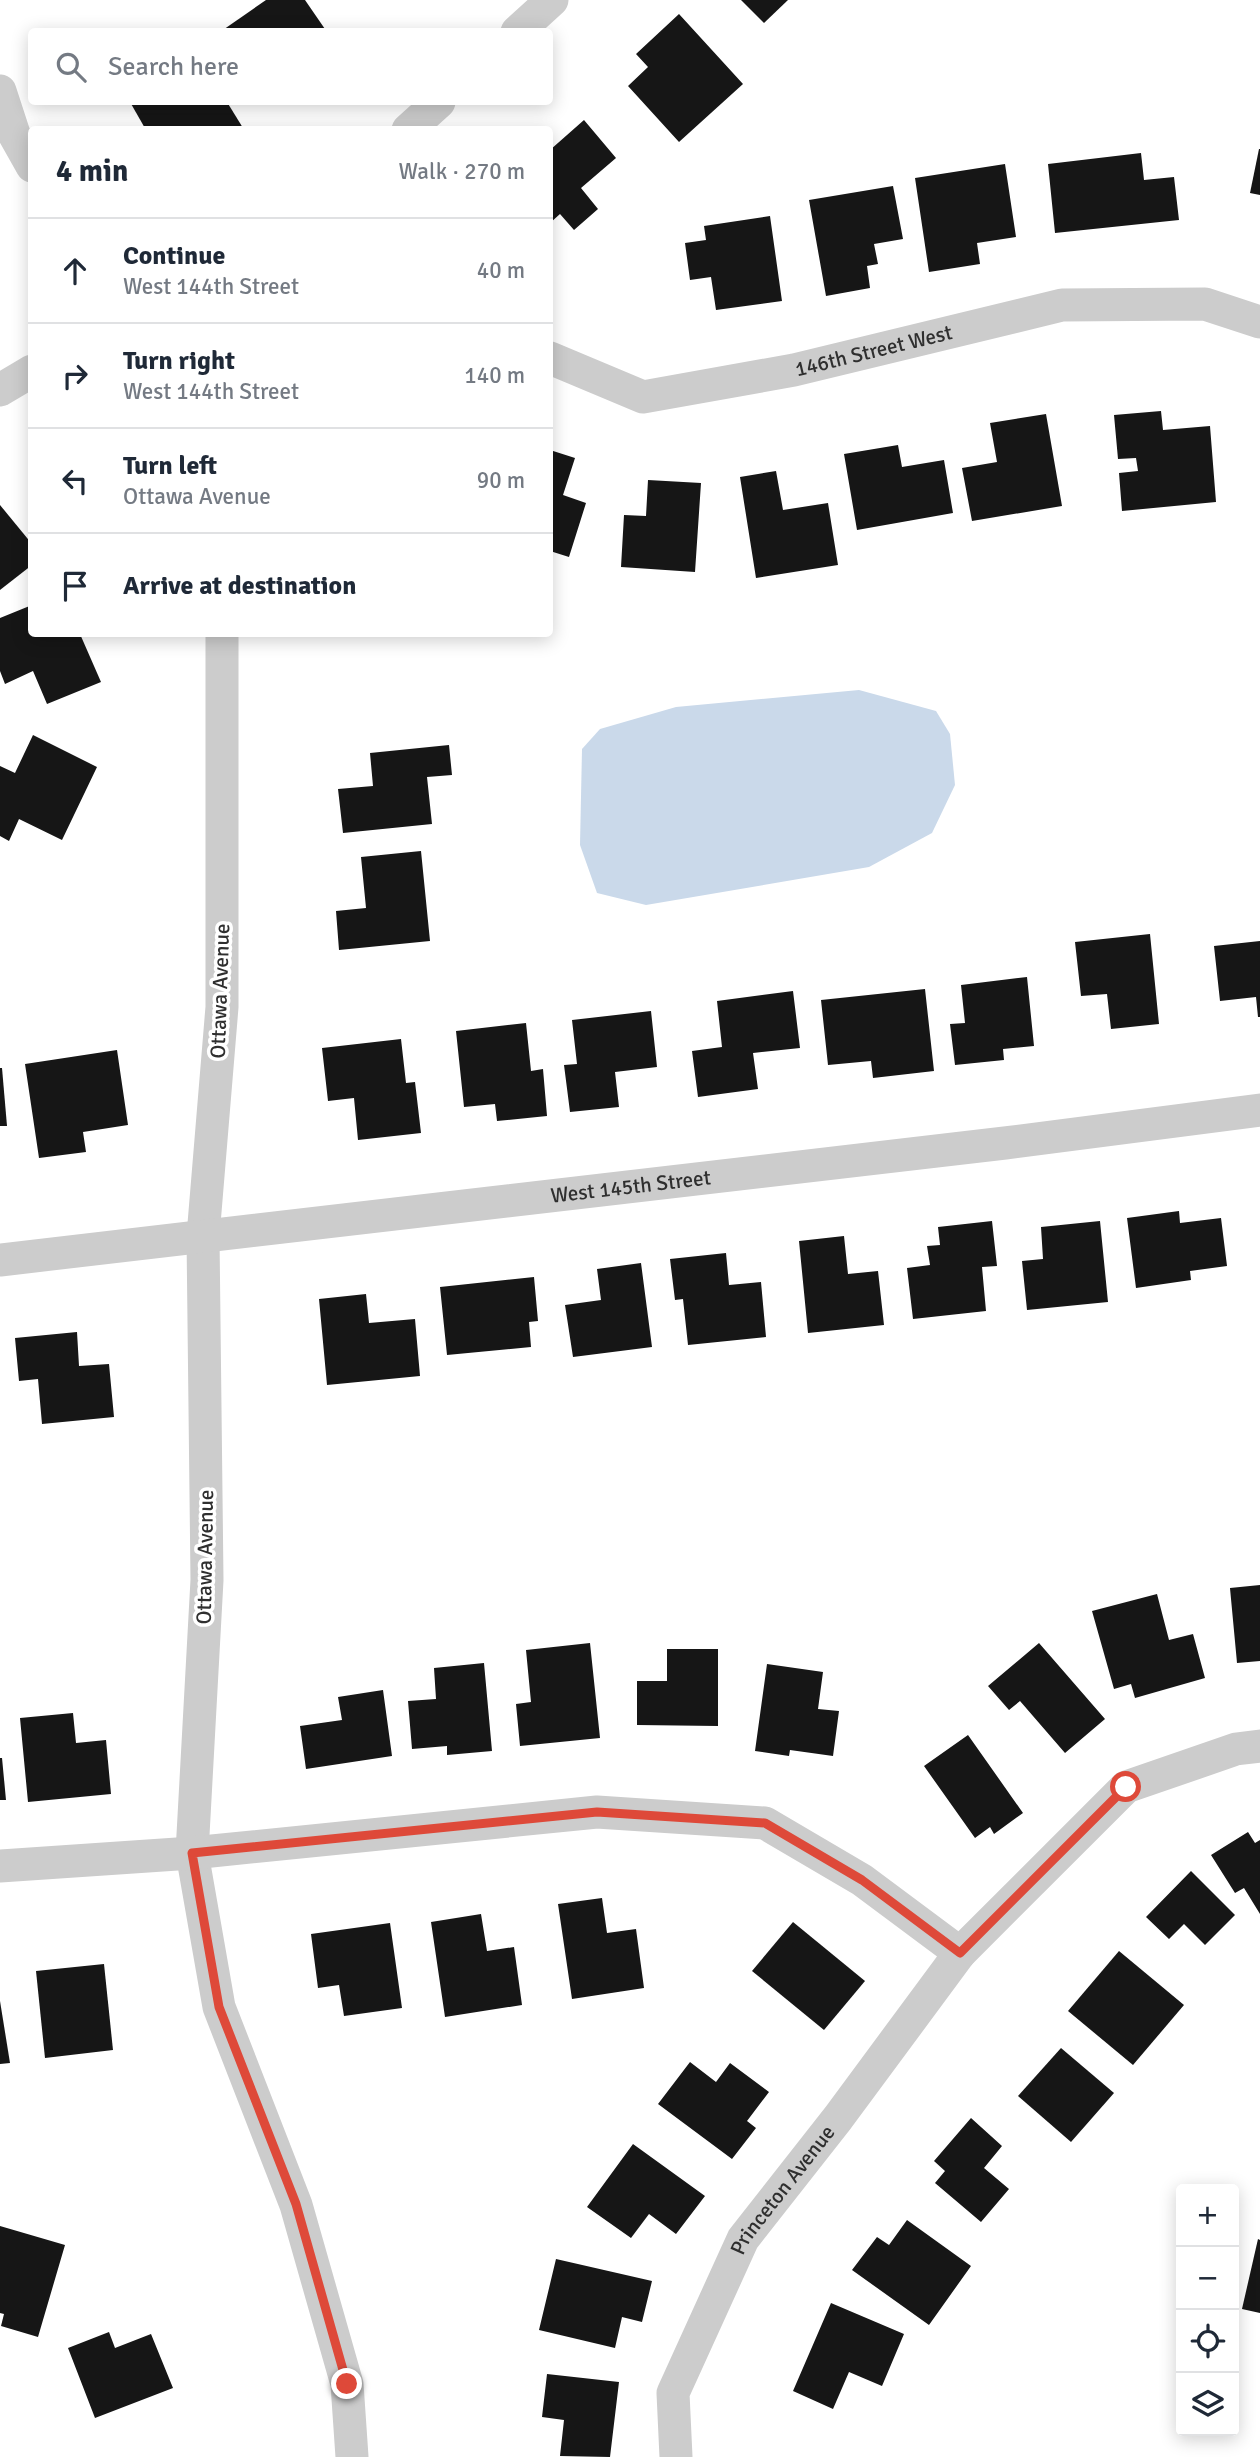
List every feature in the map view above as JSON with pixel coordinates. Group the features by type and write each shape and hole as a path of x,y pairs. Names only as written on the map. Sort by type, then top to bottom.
{"street":[{"path":"521,28 552,0"},
{"path":"0,91 14,134 28,159"},
{"path":"412,126 436,105"},
{"name":"146th Street West","path":"553,359 643,397 794,370 1062,305 1205,304 1260,322"},
{"path":"0,390 28,373"},
{"name":"Ottawa Avenue","path":"222,637 222,1007 203,1236 207,1580 192,1853 219,2007 296,2204 347,2384 352,2457"},
{"name":"West 145th Street","path":"0,1260 1005,1143 1260,1110"},
{"name":"Princeton Avenue","path":"676,2457 673,2393 743,2239 838,2118 960,1953 1126,1787 1236,1749 1260,1746"},
{"path":"0,1866 192,1853 597,1812 765,1823 862,1880 960,1953"}],"water":[{"path":"859,690 936,711 950,734 955,785 932,833 869,867 646,905 597,893 580,845 582,749 600,729 676,707"}],"building":[{"path":"266,0 305,0 324,28 226,28"},
{"path":"741,0 788,0 764,23"},
{"path":"679,14 743,84 679,142 628,86 648,67 636,54"},
{"path":"132,105 229,105 242,126 144,126"},
{"path":"584,120 616,158 581,188 598,209 574,230 560,214 553,220 553,147"},
{"path":"1260,149 1260,195 1250,193"},
{"path":"1141,153 1144,180 1174,177 1179,220 1055,233 1048,164"},
{"path":"1005,164 1016,237 977,243 980,264 929,272 915,178"},
{"path":"893,186 903,239 874,244 878,264 867,266 870,288 826,296 809,200"},
{"path":"770,216 782,301 716,310 711,277 690,280 685,243 706,240 704,226"},
{"path":"1161,411 1163,430 1210,426 1216,502 1122,511 1119,473 1138,471 1136,458 1118,459 1114,415"},
{"path":"1046,414 1062,506 972,521 962,468 997,462 990,423"},
{"path":"898,445 902,467 944,460 953,513 857,530 844,454"},
{"path":"553,451 575,458 563,495 586,503 569,557 553,552"},
{"path":"776,471 783,510 828,503 838,565 756,578 740,477"},
{"path":"648,480 701,483 695,572 621,567 624,515 646,516"},
{"path":"0,505 28,539 28,568 0,590"},
{"path":"28,607 28,637 81,637 101,682 47,704 33,671 5,684 0,671 0,618"},
{"path":"33,735 97,767 62,840 19,819 9,841 0,836 0,766 15,773"},
{"path":"449,745 452,775 427,777 432,824 343,833 338,789 373,786 370,753"},
{"path":"421,851 430,941 339,950 336,911 366,908 361,857"},
{"path":"1150,934 1159,1024 1111,1029 1107,994 1081,996 1075,942"},
{"path":"1260,941 1258,1017 1256,997 1220,1001 1214,946"},
{"path":"1027,977 1034,1046 1003,1049 1004,1060 955,1065 950,1024 965,1023 961,985"},
{"path":"925,989 934,1071 873,1078 871,1061 828,1065 821,1000"},
{"path":"793,991 800,1048 753,1053 758,1089 698,1097 692,1051 722,1047 717,1001"},
{"path":"651,1011 657,1067 615,1072 619,1107 570,1112 564,1065 577,1064 572,1020"},
{"path":"526,1023 531,1071 543,1069 547,1116 497,1121 495,1104 464,1107 456,1031"},
{"path":"401,1039 406,1083 415,1082 421,1133 358,1140 354,1098 328,1101 322,1048"},
{"path":"117,1050 128,1125 83,1132 86,1152 39,1158 25,1064"},
{"path":"2,1068 7,1126 0,1126"},
{"path":"1179,1211 1180,1223 1221,1218 1227,1266 1190,1271 1191,1280 1136,1288 1127,1218"},
{"path":"992,1221 997,1266 982,1267 986,1311 913,1319 907,1268 930,1265 927,1246 940,1245 938,1227"},
{"path":"1100,1221 1108,1302 1027,1310 1022,1261 1043,1259 1041,1227"},
{"path":"844,1236 848,1274 878,1271 884,1325 808,1333 799,1241"},
{"path":"726,1253 729,1285 761,1282 766,1337 688,1345 683,1299 675,1300 670,1259"},
{"path":"641,1263 652,1347 573,1357 565,1305 601,1300 597,1269"},
{"path":"534,1277 538,1321 529,1322 531,1347 447,1355 440,1287"},
{"path":"366,1294 369,1323 415,1319 420,1376 327,1385 319,1299"},
{"path":"77,1332 79,1366 109,1364 114,1417 42,1424 38,1379 19,1381 15,1338"},
{"path":"1260,1585 1260,1661 1237,1663 1230,1588"},
{"path":"1157,1594 1169,1640 1193,1634 1205,1678 1135,1698 1131,1684 1114,1689 1092,1611"},
{"path":"590,1643 600,1738 520,1746 516,1704 531,1702 526,1650"},
{"path":"1039,1643 1105,1719 1065,1753 1020,1701 1009,1710 988,1686"},
{"path":"667,1649 718,1649 718,1726 637,1725 637,1681 667,1681"},
{"path":"484,1663 492,1751 447,1755 447,1746 412,1749 408,1701 436,1699 434,1668"},
{"path":"767,1664 823,1672 818,1709 839,1711 833,1756 790,1750 789,1756 755,1751"},
{"path":"383,1690 392,1756 306,1769 300,1726 342,1720 338,1697"},
{"path":"73,1713 76,1743 106,1740 111,1794 28,1802 20,1718"},
{"path":"968,1735 1023,1813 994,1834 990,1827 975,1838 924,1766"},
{"path":"2,1758 6,1800 0,1800"},
{"path":"1248,1832 1255,1843 1260,1840 1260,1914 1244,1888 1235,1893 1211,1855"},
{"path":"1191,1871 1235,1915 1205,1945 1184,1924 1169,1939 1146,1917"},
{"path":"602,1898 607,1933 636,1929 644,1988 572,1999 558,1904"},
{"path":"481,1914 487,1951 514,1947 522,2005 445,2017 431,1922"},
{"path":"793,1922 865,1981 824,2030 752,1971"},
{"path":"390,1923 402,2008 344,2016 339,1985 318,1988 311,1934"},
{"path":"1119,1951 1184,2005 1133,2065 1068,2011"},
{"path":"104,1964 113,2050 45,2058 36,1971"},
{"path":"0,2001 10,2063 0,2064"},
{"path":"1061,2048 1114,2093 1071,2142 1018,2096"},
{"path":"690,2062 716,2082 730,2063 769,2092 747,2121 756,2128 732,2159 658,2104"},
{"path":"971,2118 1002,2146 984,2168 1009,2189 981,2222 935,2183 945,2171 934,2161"},
{"path":"633,2144 705,2196 676,2234 649,2214 631,2238 587,2207"},
{"path":"907,2220 971,2266 929,2325 852,2270 877,2237 889,2245"},
{"path":"0,2226 65,2245 38,2337 1,2326 4,2314 0,2313"},
{"path":"1258,2239 1260,2240 1260,2313 1242,2309"},
{"path":"556,2259 652,2281 642,2322 622,2317 615,2348 539,2330"},
{"path":"831,2303 904,2334 882,2386 849,2372 833,2409 793,2391"},
{"path":"109,2332 115,2348 151,2334 173,2388 95,2418 68,2348"},
{"path":"547,2374 619,2382 610,2457 560,2456 564,2420 542,2417"}],"route":[{"path":"347,2384 296,2204 219,2007 192,1853 597,1812 765,1823 862,1880 960,1953 1126,1787"}]}
